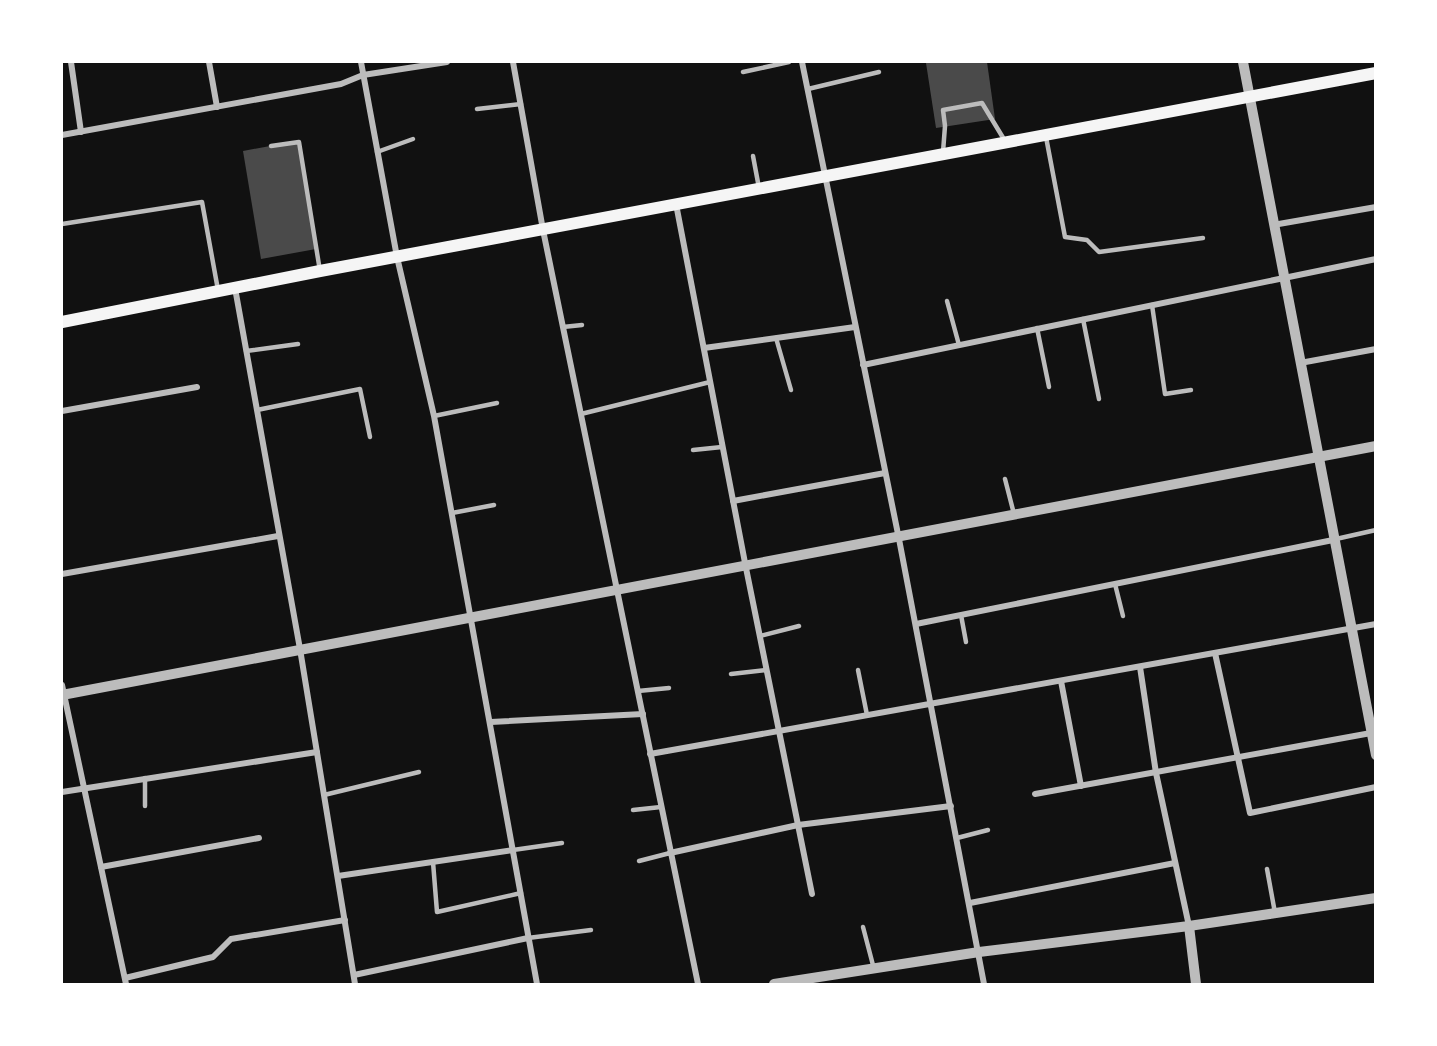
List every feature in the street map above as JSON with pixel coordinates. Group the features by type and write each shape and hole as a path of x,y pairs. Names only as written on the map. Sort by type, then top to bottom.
{"main road":[{"path":"62,322 397,256 1376,73"}],"street":[{"path":"71,62 81,132"},
{"path":"209,62 217,107"},
{"path":"361,62 397,256 434,416 537,984"},
{"path":"62,135 341,84 363,75 447,62"},
{"path":"513,62 543,230 619,592 670,853 699,984"},
{"path":"802,62 916,624 984,984"},
{"path":"1244,62 1350,629 1371,708 1371,733 1376,756"},
{"path":"676,204 722,447 812,894"},
{"path":"1273,225 1376,207"},
{"path":"863,365 1376,259"},
{"path":"235,288 300,649 355,984"},
{"path":"704,348 855,327"},
{"path":"1299,364 1376,349"},
{"path":"62,411 197,387"},
{"path":"345,920 231,939 213,957 125,981 62,692 619,592 1376,446"},
{"path":"733,501 885,473"},
{"path":"62,574 278,536"},
{"path":"916,624 1333,540"},
{"path":"650,754 1376,624"},
{"path":"1215,653 1250,813 1376,787"},
{"path":"1140,667 1156,774 1189,926 1196,984"},
{"path":"1061,681 1081,786"},
{"path":"490,722 643,714"},
{"path":"1035,794 1156,774 1371,733"},
{"path":"62,792 317,752"},
{"path":"670,853 798,825 951,806"},
{"path":"100,867 259,838"},
{"path":"338,876 513,850"},
{"path":"970,903 1175,863"},
{"path":"776,984 979,952 1189,926 1376,898"},
{"path":"354,975 528,938"}],"lane":[{"path":"743,72 789,62"},
{"path":"807,89 879,72"},
{"path":"943,155 945,126 943,110 982,103 1006,143"},
{"path":"477,109 521,104"},
{"path":"1045,136 1065,237 1087,240 1099,252 1203,238"},
{"path":"377,152 412,139"},
{"path":"271,146 299,142 320,271"},
{"path":"753,156 759,188"},
{"path":"62,224 202,202 218,290"},
{"path":"947,301 959,345"},
{"path":"1152,305 1165,394 1191,390"},
{"path":"1083,319 1099,399"},
{"path":"563,327 582,325"},
{"path":"1037,328 1049,387"},
{"path":"776,338 791,390"},
{"path":"246,351 298,344"},
{"path":"581,414 710,382"},
{"path":"257,410 360,388 370,437"},
{"path":"434,416 497,403"},
{"path":"693,450 722,447"},
{"path":"1005,478 1015,516"},
{"path":"452,513 494,505"},
{"path":"1333,540 1376,530"},
{"path":"1115,584 1123,616"},
{"path":"961,615 966,642"},
{"path":"760,636 799,626"},
{"path":"731,674 766,669"},
{"path":"858,670 867,715"},
{"path":"638,692 669,688"},
{"path":"324,795 419,772"},
{"path":"145,778 145,806"},
{"path":"633,810 661,807"},
{"path":"957,838 988,830"},
{"path":"513,850 562,843"},
{"path":"639,861 670,853"},
{"path":"433,862 438,912 521,893"},
{"path":"1267,869 1275,913"},
{"path":"863,927 874,969"},
{"path":"528,938 591,930"}],"building":[{"path":"987,62 995,119 936,128 926,63"},
{"path":"297,141 316,249 261,259 243,151"}]}
